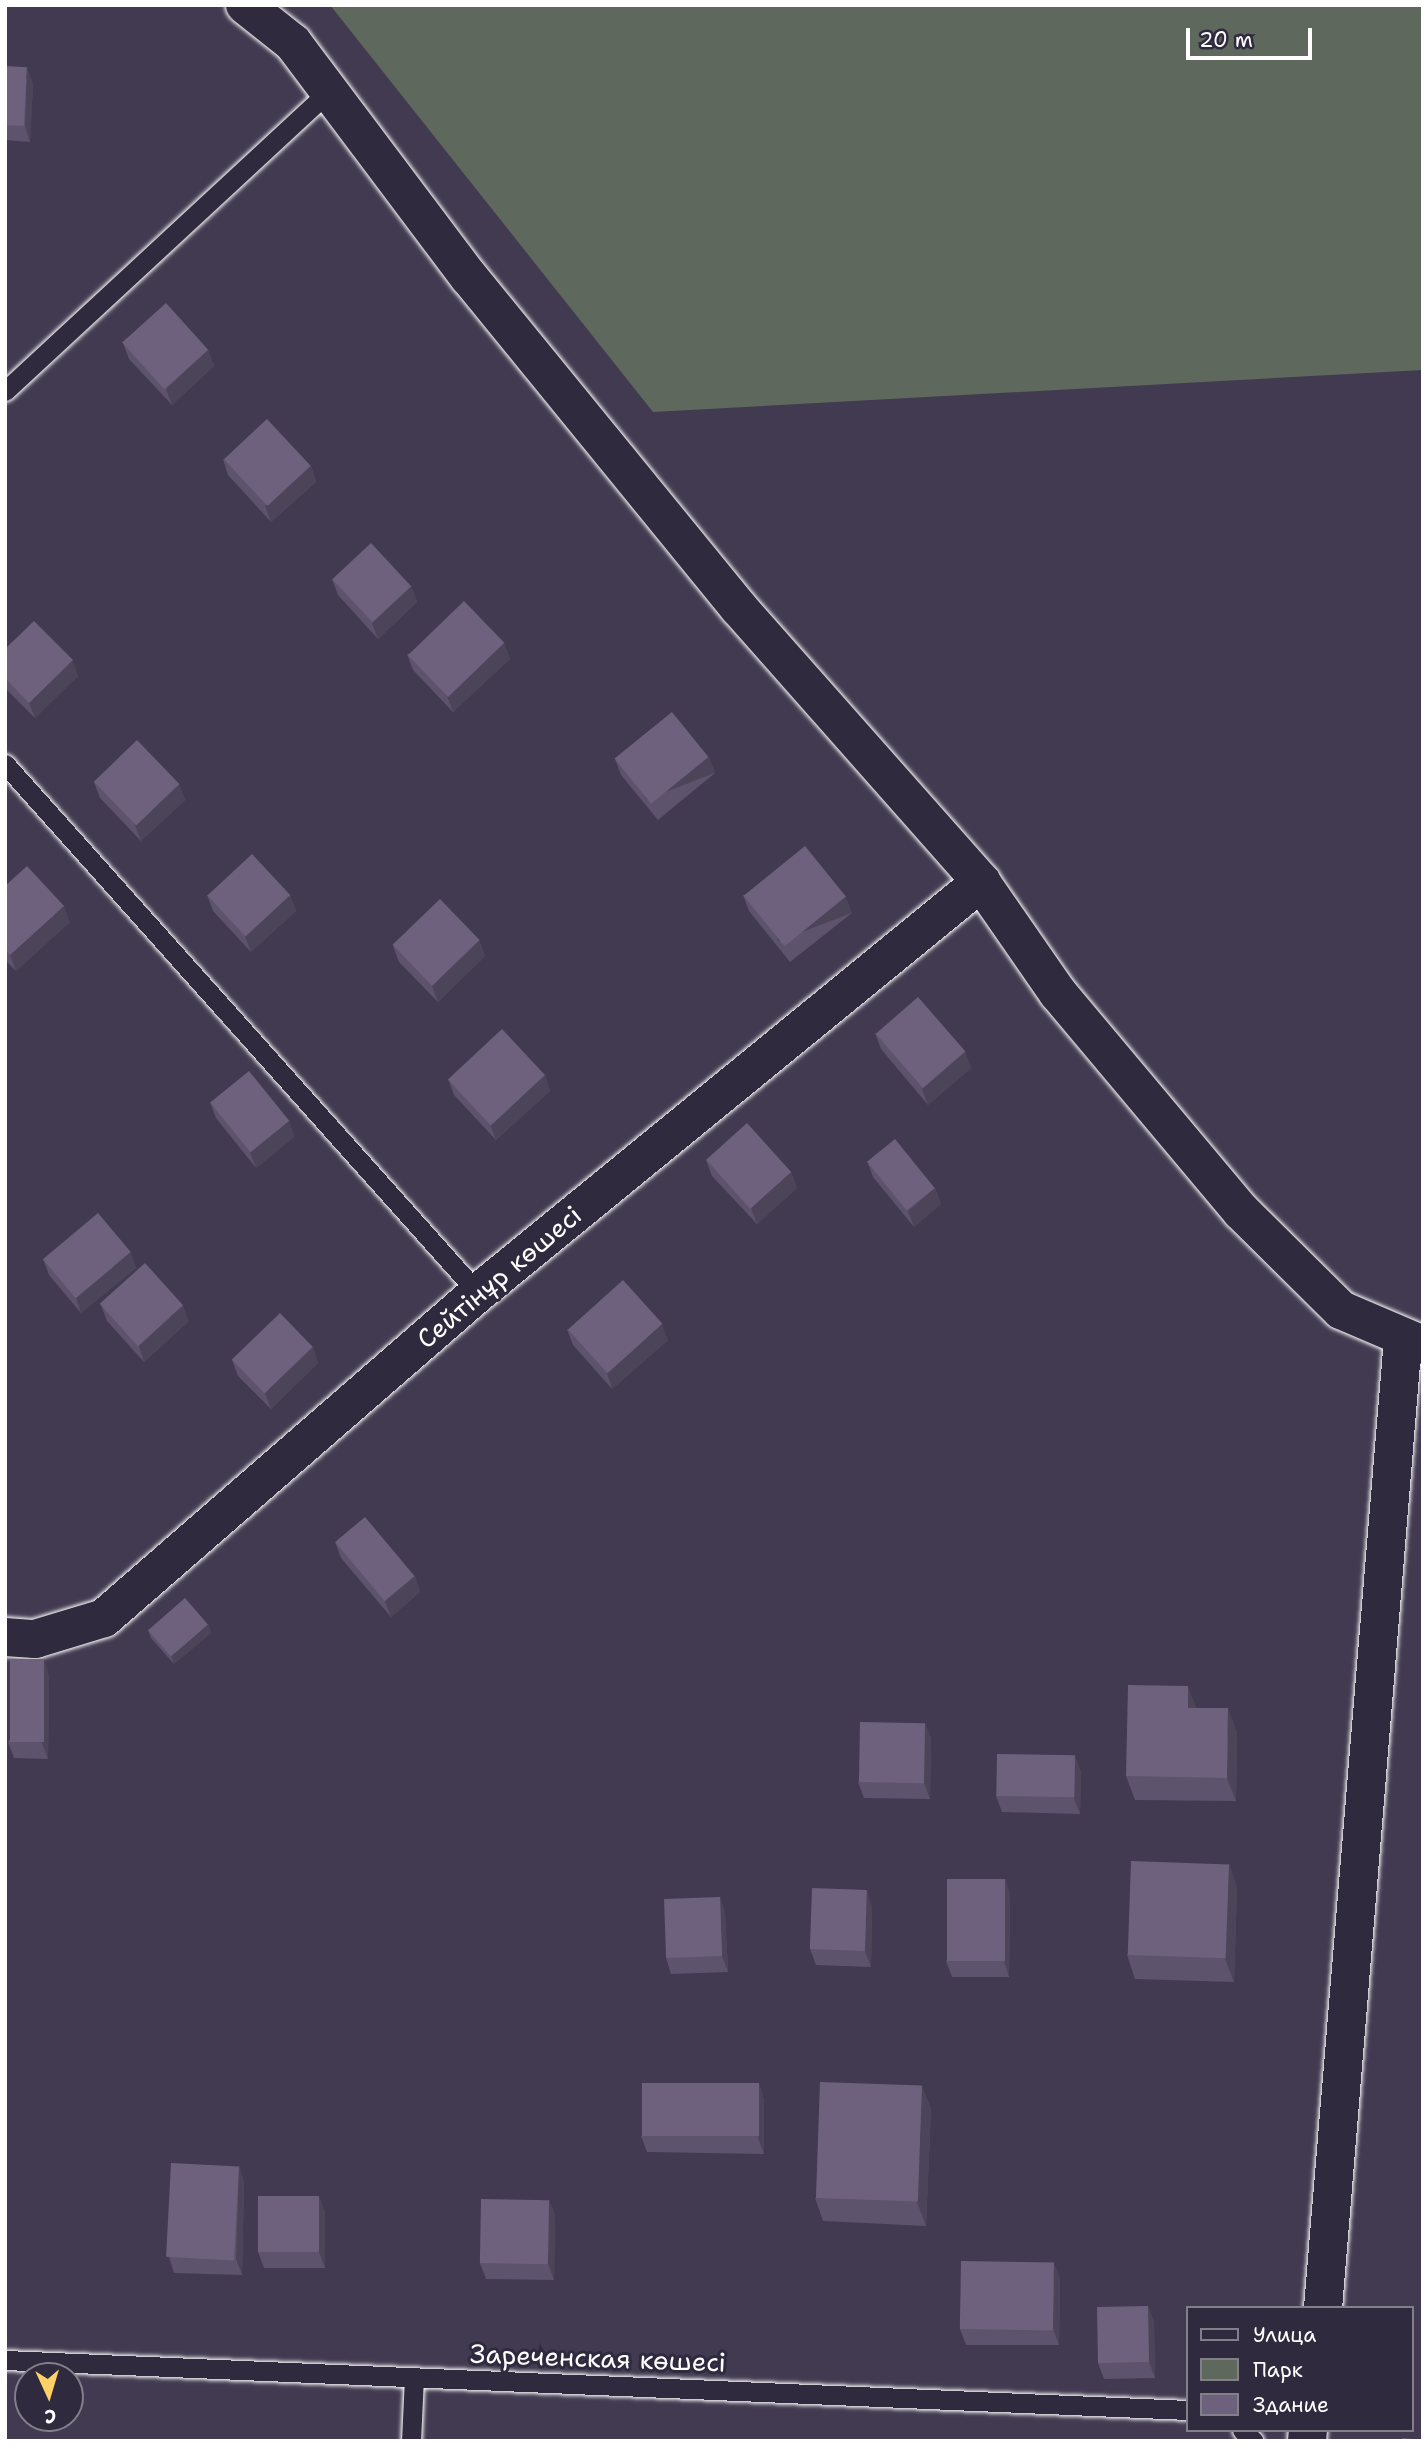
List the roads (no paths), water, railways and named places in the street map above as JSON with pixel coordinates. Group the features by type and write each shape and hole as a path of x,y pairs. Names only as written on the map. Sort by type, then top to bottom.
{"street":[{"path":"245,5 293,43 469,277 722,586 981,882 1058,993 1241,1211 1341,1310 1413,1342 1324,2306"},
{"name":"Сейтінұр көшесі","path":"5,1637 35,1639 104,1618 478,1293 981,882"}],"lane":[{"path":"5,391 329,91"},
{"path":"5,764 478,1293"},
{"name":"Зареченская көшесі","path":"5,2360 1186,2410"},
{"path":"411,2441 414,2377"}]}
